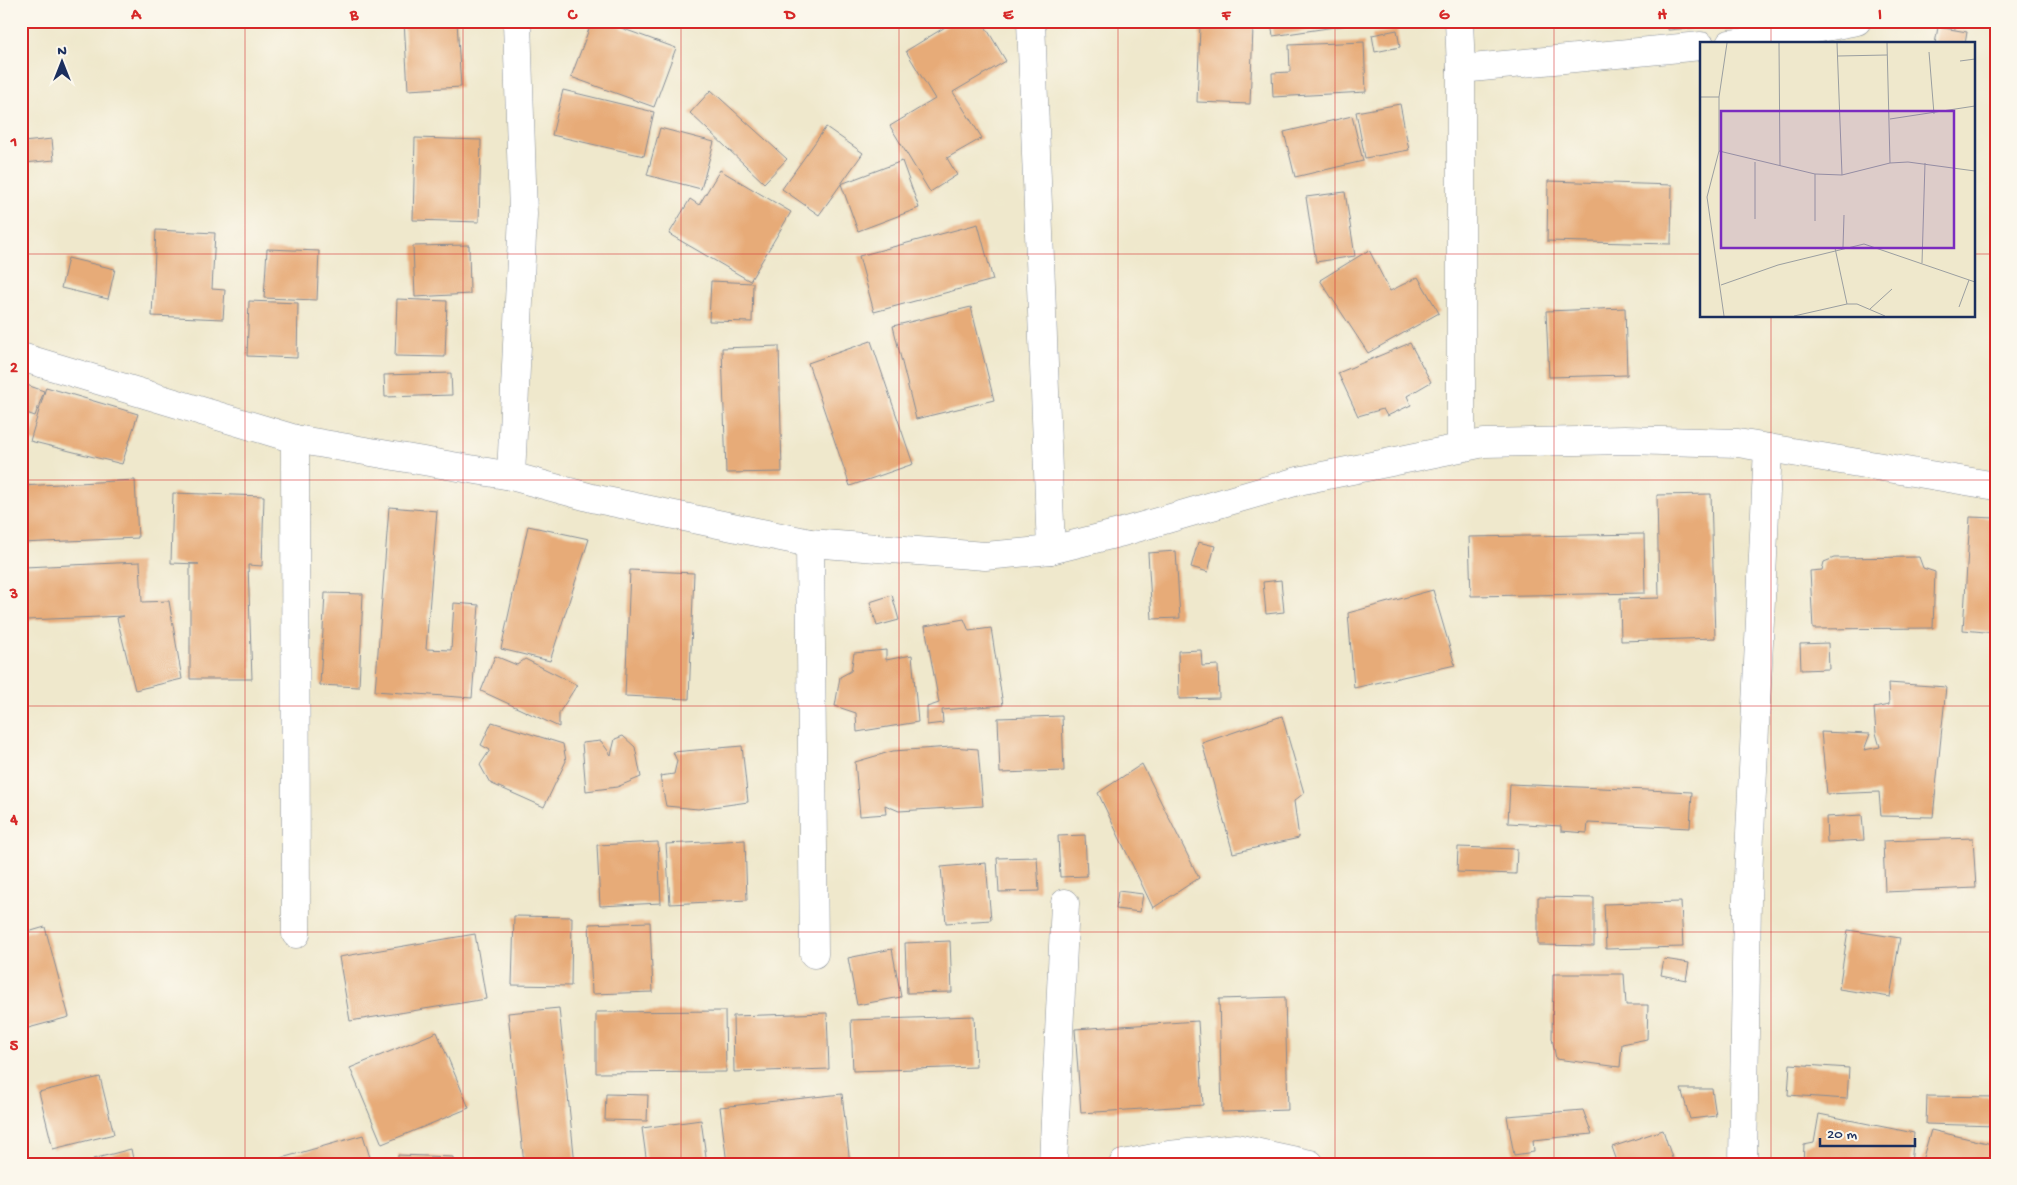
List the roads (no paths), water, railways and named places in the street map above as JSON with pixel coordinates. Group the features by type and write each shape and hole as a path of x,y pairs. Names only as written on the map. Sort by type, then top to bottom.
{"street":[{"path":"512,476 523,214 517,21"},
{"path":"1031,21 1051,550"},
{"path":"1459,21 1461,69 1461,447"},
{"path":"1747,42 1848,22"},
{"path":"1461,69 1700,46"},
{"path":"21,357 295,439 512,476 592,498 810,543 986,556 1051,550 1119,533 1298,481 1484,443 1625,440 1738,443 1996,486"},
{"path":"295,439 296,934"},
{"path":"1743,1164 1747,899 1768,448"},
{"path":"810,543 814,954"},
{"path":"1053,1164 1065,903"},
{"path":"1123,1164 1168,1154 1236,1148 1310,1164"}]}
